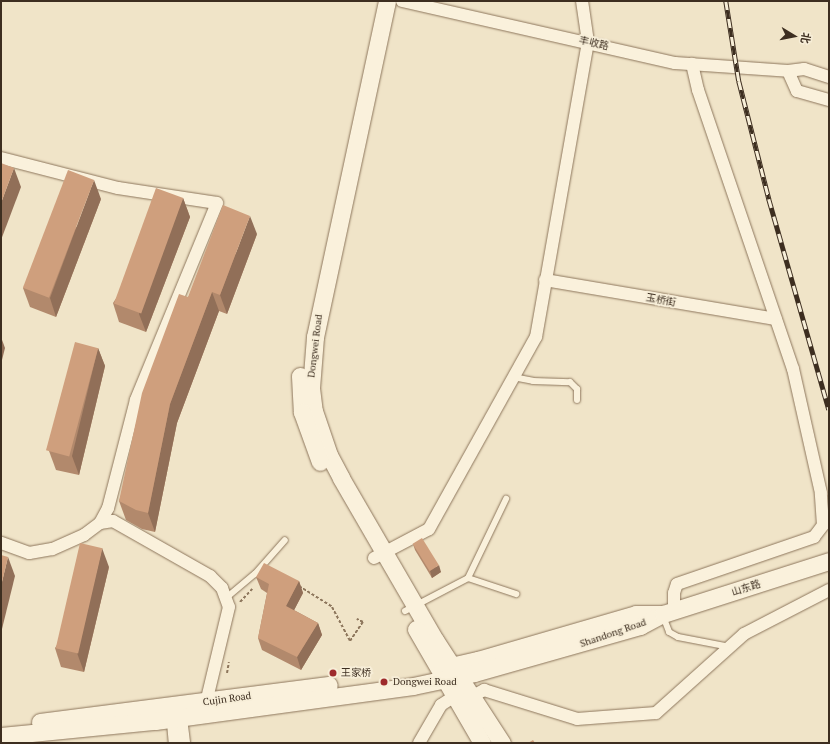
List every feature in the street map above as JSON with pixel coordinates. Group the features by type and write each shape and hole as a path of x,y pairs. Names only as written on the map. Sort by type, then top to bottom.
{"main road":[{"name":"Dongwei Road","path":"375,1 310,300 304,334 299,386 302,412 318,458 379,555 449,672 473,696 502,743"},
{"name":"Dongwei Road","path":"379,555 329,455 320,431 311,388 312,363 321,303 387,1"},
{"name":"山东路","path":"668,613 829,561"},
{"name":"Shandong Road","path":"449,672 582,644 640,626 668,613"},
{"name":"Dongwei Road","path":"449,672 455,696 482,743"},
{"name":"Cujin Road","path":"1,736 175,714 205,708 449,672"},
{"name":"Cujin Road","path":"1,725 175,714"}],"street":[{"name":"丰收路","path":"402,1 676,63 788,71 804,69 829,77"},
{"path":"379,555 429,530 536,337 588,42 582,1"},
{"path":"668,613 677,584 814,536 823,525 821,493 793,369 698,90 692,64"},
{"path":"788,71 797,91 829,100"},
{"path":"1,158 118,188 217,203 136,400 108,508 100,523"},
{"name":"玉桥街","path":"545,280 776,319"},
{"path":"1,543 29,553 52,549 68,544 100,523 113,521 210,576 222,588 229,607 205,708"},
{"path":"473,696 484,690 576,719 656,713 744,634 829,590"},
{"path":"419,743 441,705 455,696"},
{"path":"175,714 175,743"},
{"path":"175,714 184,743"}],"lane":[{"path":"513,377 533,381 570,382 577,389 577,400"},
{"path":"410,609 468,578 506,499"},
{"path":"226,598 254,574 285,540"},
{"path":"468,578 516,594"},
{"path":"668,613 669,632 678,637 730,647"}],"path":[{"path":"295,584 332,607 350,640 363,622 357,619"},
{"path":"239,606 241,601 256,585"},
{"path":"227,674 230,658"}],"building":[{"path":"1,163 14,168 1,203"},
{"path":"68,170 94,180 49,298 23,288"},
{"path":"156,188 183,198 141,314 114,304"},
{"path":"223,205 250,216 220,295 212,292 170,404 148,513 136,510 119,501 142,393 179,294 188,297"},
{"path":"75,342 98,348 69,456 46,450"},
{"path":"422,538 439,565 430,571 413,544"},
{"path":"80,543 102,548 78,653 56,648"},
{"path":"1,555 8,557 1,586"},
{"path":"264,563 299,581 286,606 318,623 297,657 258,638 269,584 256,577"},
{"path":"533,740 535,743 528,743"}],"railway":[{"path":"726,1 739,81 769,199 829,410"}],"place":[{"name":"王家桥","path":"333,673"},
{"name":"Dongwei Road","path":"384,682"}]}
